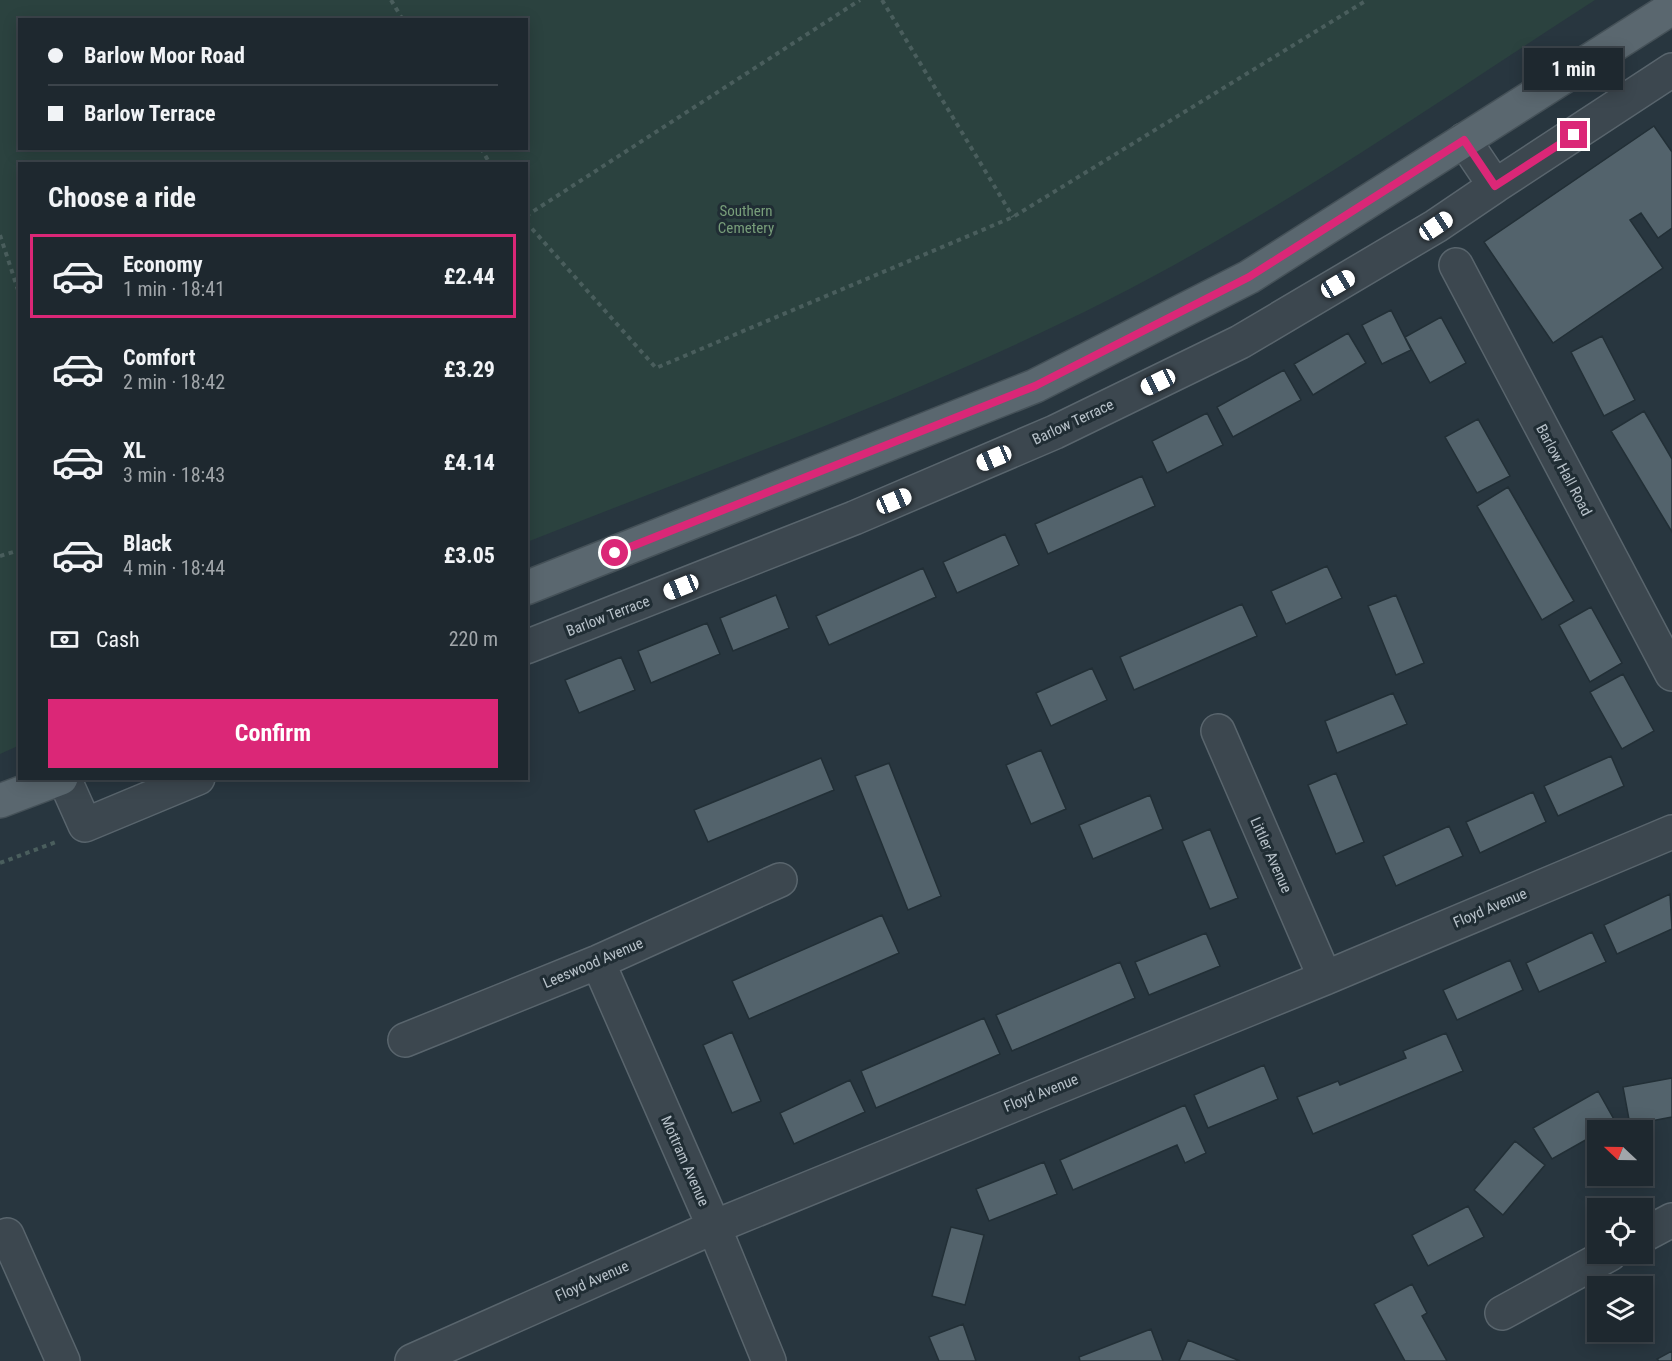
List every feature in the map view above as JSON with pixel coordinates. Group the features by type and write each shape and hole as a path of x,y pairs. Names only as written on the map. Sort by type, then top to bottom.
{"main road":[{"path":"528,587 1035,386 1249,277 1672,8"},
{"path":"0,801 58,780"}],"street":[{"name":"Barlow Terrace","path":"528,646 854,518 1055,432 1240,342 1436,226 1672,70"},
{"path":"1464,140 1495,186"},
{"name":"Barlow Hall Road","path":"1456,265 1672,674"},
{"name":"Littler Avenue","path":"1218,731 1325,978"},
{"path":"64,780 86,825 193,780"},
{"name":"Floyd Avenue","path":"412,1361 714,1227 1325,978 1672,832"},
{"name":"Leeswood Avenue","path":"405,1040 598,962 780,880"},
{"name":"Mottram Avenue","path":"598,962 714,1227 769,1361"},
{"path":"1653,1230 1672,1220"},
{"path":"7,1235 63,1361"},
{"path":"1502,1313 1592,1264"}],"path":[{"path":"391,0 402,18"},
{"path":"528,215 860,0"},
{"path":"882,0 1013,217"},
{"path":"528,224 656,368 1013,217 1367,0"},
{"path":"0,235 18,290"},
{"path":"0,556 18,551"},
{"path":"0,863 64,838 86,825"}],"green space":[{"name":"Southern Cemetery","path":"0,0 1595,0 1293,195 1169,268 1106,301 1036,335 892,398 528,542 528,162 18,162 18,746 0,754"}],"building":[{"path":"1654,126 1672,152 1672,228 1658,238 1641,213 1630,220 1663,268 1553,343 1484,242"},
{"path":"1391,310 1411,350 1382,364 1362,325"},
{"path":"1441,317 1466,363 1430,383 1405,337"},
{"path":"1348,333 1366,363 1313,395 1294,364"},
{"path":"1602,336 1635,400 1604,416 1571,352"},
{"path":"1284,370 1301,400 1233,437 1217,407"},
{"path":"1644,411 1672,459 1672,532 1611,431"},
{"path":"1207,413 1223,445 1167,473 1152,441"},
{"path":"1478,419 1510,476 1477,493 1445,437"},
{"path":"1142,476 1155,506 1048,554 1035,524"},
{"path":"1508,487 1574,601 1542,620 1477,506"},
{"path":"1005,534 1019,565 957,593 943,562"},
{"path":"1327,566 1342,598 1286,624 1271,591"},
{"path":"923,568 936,597 829,645 816,616"},
{"path":"776,595 789,628 733,651 720,618"},
{"path":"1396,595 1424,663 1396,675 1368,606"},
{"path":"1242,604 1257,636 1134,690 1120,657"},
{"path":"1591,607 1622,663 1590,682 1559,625"},
{"path":"707,623 720,654 651,683 638,651"},
{"path":"621,657 635,690 579,713 565,680"},
{"path":"1092,668 1107,700 1051,726 1036,693"},
{"path":"1623,674 1654,731 1622,749 1590,692"},
{"path":"1393,693 1407,724 1337,753 1325,721"},
{"path":"1041,750 1066,809 1031,824 1006,765"},
{"path":"1611,756 1624,786 1558,816 1544,786"},
{"path":"821,758 834,790 708,842 694,810"},
{"path":"889,763 941,896 908,910 855,776"},
{"path":"1336,773 1364,842 1336,854 1308,785"},
{"path":"1533,792 1546,822 1480,853 1466,822"},
{"path":"1150,795 1163,829 1093,859 1079,825"},
{"path":"1449,826 1463,856 1396,886 1383,856"},
{"path":"1210,829 1238,898 1210,909 1182,841"},
{"path":"1670,894 1672,929 1617,954 1604,925"},
{"path":"882,915 899,953 749,1019 732,981"},
{"path":"1592,932 1606,962 1539,992 1526,963"},
{"path":"1206,933 1220,966 1149,995 1135,962"},
{"path":"1510,960 1523,990 1457,1020 1443,990"},
{"path":"1120,962 1135,998 1012,1051 996,1015"},
{"path":"984,1018 1000,1054 876,1108 861,1071"},
{"path":"732,1032 761,1101 732,1113 703,1045"},
{"path":"1446,1033 1463,1071 1313,1134 1297,1097 1338,1081 1340,1085 1406,1058 1403,1051"},
{"path":"1264,1065 1278,1099 1208,1128 1194,1095"},
{"path":"1672,1078 1672,1117 1653,1121 1629,1120 1623,1087"},
{"path":"850,1080 865,1112 794,1144 780,1113"},
{"path":"1598,1091 1614,1120 1587,1120 1587,1139 1552,1159 1533,1128"},
{"path":"1185,1105 1206,1153 1185,1163 1177,1145 1073,1190 1060,1160"},
{"path":"1515,1141 1545,1165 1503,1215 1474,1190"},
{"path":"1044,1162 1057,1194 989,1221 976,1189"},
{"path":"1468,1206 1484,1237 1428,1266 1412,1235"},
{"path":"951,1227 984,1235 965,1305 932,1296"},
{"path":"1412,1284 1427,1313 1422,1316 1447,1361 1405,1361 1374,1304"},
{"path":"963,1324 976,1361 939,1361 929,1337"},
{"path":"1151,1329 1163,1361 1080,1361 1079,1357"},
{"path":"1188,1340 1240,1361 1179,1361"},
{"path":"1672,1351 1672,1361 1657,1359"}],"route":[{"path":"615,553 1035,386 1249,277 1464,140 1495,186 1574,135"}]}
